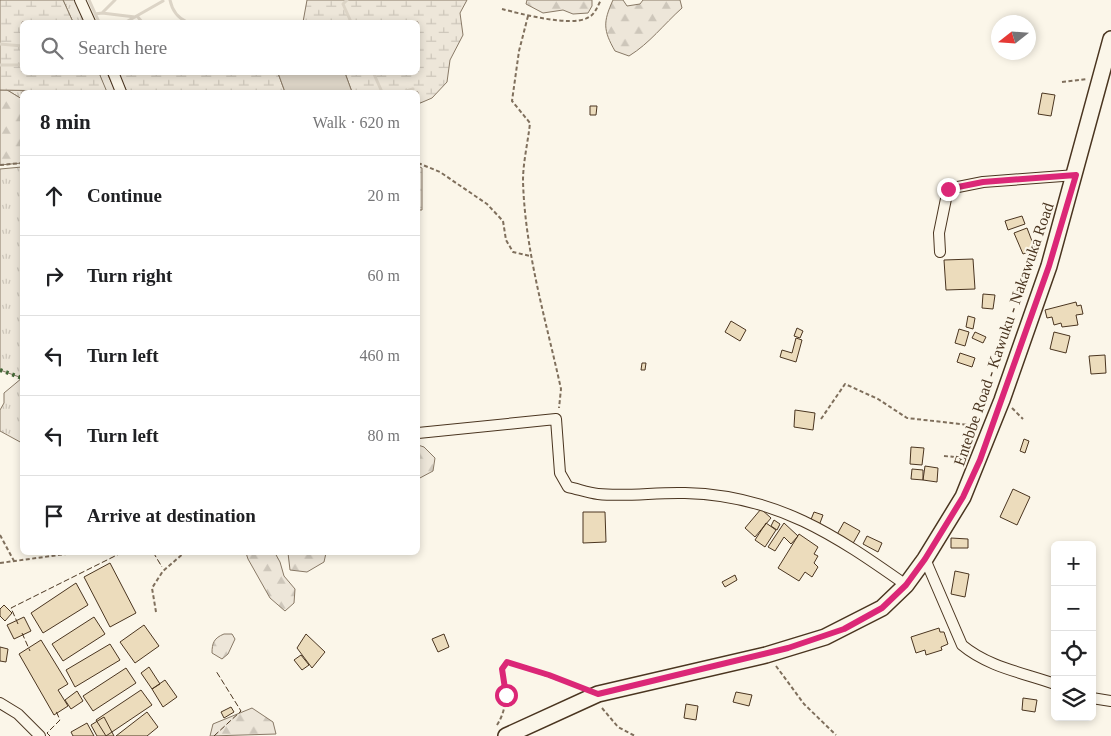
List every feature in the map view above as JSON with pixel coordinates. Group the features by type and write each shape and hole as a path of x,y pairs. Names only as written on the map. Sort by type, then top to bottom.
{"main road":[{"name":"Entebbe Road - Kawuku - Nakawuka Road","path":"501,732 598,694 766,655 844,629 882,608 906,585 925,559 963,497 980,460 1049,266 1076,175 1111,39"}],"street":[{"path":"80,0 89,20"},
{"path":"114,75 120,90"},
{"path":"940,252 939,233 948,189 983,182 1076,175"},
{"path":"420,433 556,419 560,472 568,487 597,494 685,493 738,498 770,506 804,521 850,546 906,585"},
{"path":"925,559 962,645 971,653 997,665 1051,683"},
{"path":"1096,699 1111,701"},
{"path":"0,703 18,714 40,736"}],"path":[{"path":"502,9 528,16 550,19 586,20 595,13 601,0"},
{"path":"528,16 519,51 512,101 530,123 523,178 530,256 561,388 556,419"},
{"path":"1062,82 1102,76"},
{"path":"0,165 20,163"},
{"path":"420,164 440,172 487,204 503,221 506,240 513,252 530,256"},
{"path":"821,419 844,384 878,400 907,418 963,423 991,429"},
{"path":"944,456 980,460"},
{"path":"0,535 14,561"},
{"path":"0,563 59,555"},
{"path":"156,612 152,588 163,571 182,555"},
{"path":"766,655 782,672 804,704 836,735"},
{"path":"501,732 506,695 502,669 507,662 549,675 598,694 602,711 618,728 635,736"}],"green space":[{"path":"0,0 63,0 72,20 20,20 20,75 100,75 106,90 0,90"},
{"path":"63,0 75,0 84,20 72,20"},
{"path":"307,0 467,0 460,13 463,35 450,60 447,82 432,98 420,103 420,90 351,90 346,75 420,75 420,20 303,20"},
{"path":"527,0 592,0 592,6 588,13 573,14 563,10 543,13 526,4"},
{"path":"613,0 623,0 627,6 640,4 643,0 680,0 682,8 650,40 629,56 615,51 606,31 607,14"},
{"path":"100,75 108,75 115,90 105,90"},
{"path":"119,75 279,75 284,90 126,90"},
{"path":"0,90 7,90 20,98 20,163 0,165"},
{"path":"7,90 20,90 20,98"},
{"path":"20,167 20,377 0,370 0,169"},
{"path":"420,167 422,168 422,210 420,210"},
{"path":"20,380 20,442 0,431 0,410 4,403 4,393"},
{"path":"420,446 424,447 435,458 433,471 420,478"},
{"path":"247,555 276,555 284,576 295,589 294,603 285,611 270,598"},
{"path":"288,555 326,555 324,562 307,572 290,570"},
{"path":"224,634 232,634 235,639 228,654 222,659 212,653 212,649 216,639"},
{"path":"252,708 273,722 276,734 210,736 213,724"}],"shaded area":[{"path":"279,75 346,75 351,90 284,90"}],"building":[{"path":"1042,93 1055,95 1051,116 1038,114"},
{"path":"590,106 597,106 596,115 590,115"},
{"path":"1022,216 1025,224 1008,230 1005,221"},
{"path":"1027,228 1035,249 1023,254 1014,233"},
{"path":"973,259 975,289 946,290 944,260"},
{"path":"983,294 995,295 993,309 982,308"},
{"path":"1076,302 1077,306 1081,305 1083,314 1076,315 1078,325 1062,327 1061,323 1054,325 1052,317 1047,318 1045,310"},
{"path":"968,316 975,318 973,329 966,327"},
{"path":"731,321 746,330 740,341 725,332"},
{"path":"797,328 803,331 800,338 794,336"},
{"path":"959,329 969,332 965,346 955,343"},
{"path":"975,332 986,337 983,343 972,338"},
{"path":"1054,332 1070,336 1066,353 1050,349"},
{"path":"796,338 802,340 796,362 780,357 782,350 792,353"},
{"path":"960,353 975,358 972,367 957,362"},
{"path":"1105,355 1106,373 1091,374 1089,356"},
{"path":"642,363 646,363 645,370 641,370"},
{"path":"795,410 815,413 813,430 794,427"},
{"path":"1024,439 1029,441 1025,453 1020,451"},
{"path":"911,447 924,448 922,465 910,464"},
{"path":"925,466 938,468 937,482 923,480"},
{"path":"912,469 923,470 923,480 911,479"},
{"path":"1013,489 1030,497 1017,525 1000,517"},
{"path":"761,509 771,518 755,537 745,528"},
{"path":"583,512 605,512 606,542 583,543"},
{"path":"814,512 823,515 817,531 808,527"},
{"path":"774,520 780,524 777,530 771,526"},
{"path":"844,522 860,531 851,547 835,538"},
{"path":"766,523 776,530 765,547 755,540"},
{"path":"784,523 798,536 791,544 784,537 775,551 768,547"},
{"path":"799,534 818,547 814,554 818,556 814,563 818,567 812,577 805,572 799,581 778,568"},
{"path":"867,536 882,543 878,552 863,544"},
{"path":"951,538 968,539 968,548 951,548"},
{"path":"110,563 136,613 110,627 84,577"},
{"path":"955,571 969,574 965,597 951,594"},
{"path":"735,575 737,580 725,587 722,582"},
{"path":"76,583 88,605 43,633 31,613"},
{"path":"4,605 12,613 5,621 0,616 0,609"},
{"path":"24,617 31,631 14,639 7,625"},
{"path":"94,617 105,634 63,661 52,644"},
{"path":"144,625 159,646 135,663 120,642"},
{"path":"939,628 940,632 944,632 948,644 941,647 942,650 926,655 925,650 916,653 911,637"},
{"path":"306,634 325,652 312,668 297,648"},
{"path":"444,634 449,647 438,652 432,639"},
{"path":"41,640 68,684 58,690 68,706 54,715 19,654"},
{"path":"110,644 120,660 75,687 66,670"},
{"path":"0,647 8,649 6,662 0,661"},
{"path":"301,655 309,665 302,670 294,660"},
{"path":"149,667 160,684 152,689 141,673"},
{"path":"126,668 136,683 93,711 83,696"},
{"path":"165,680 177,697 163,707 152,689"},
{"path":"141,690 152,705 106,736 96,720"},
{"path":"77,691 83,701 71,709 65,700"},
{"path":"736,692 752,695 749,706 733,702"},
{"path":"1023,698 1037,700 1035,712 1022,710"},
{"path":"686,704 698,706 696,720 684,718"},
{"path":"231,707 234,712 224,718 221,712"},
{"path":"147,712 158,727 147,736 116,736"},
{"path":"104,717 114,736 97,736 91,725"},
{"path":"87,723 94,736 73,736 71,732"}],"waterway":[{"path":"89,0 98,20"},
{"path":"102,13 115,0"},
{"path":"170,0 176,13 184,20"},
{"path":"347,0 343,4 350,20"},
{"path":"130,20 163,1"},
{"path":"95,14 102,13 135,17"},
{"path":"137,16 140,20"},
{"path":"0,44 20,46"},
{"path":"0,65 20,65"},
{"path":"374,75 381,90"}],"hedge":[{"path":"0,370 20,377"}],"fence":[{"path":"18,624 11,608 117,555"},
{"path":"155,555 162,567"},
{"path":"22,633 30,651"},
{"path":"214,736 241,711 216,671"},
{"path":"50,736 47,733 60,720 56,711"}],"route":[{"path":"506,695 502,669 507,662 549,675 598,694 766,655 825,637 882,608 906,585 925,559 963,497 980,460 1049,266 1076,175 983,182 948,189"}]}
